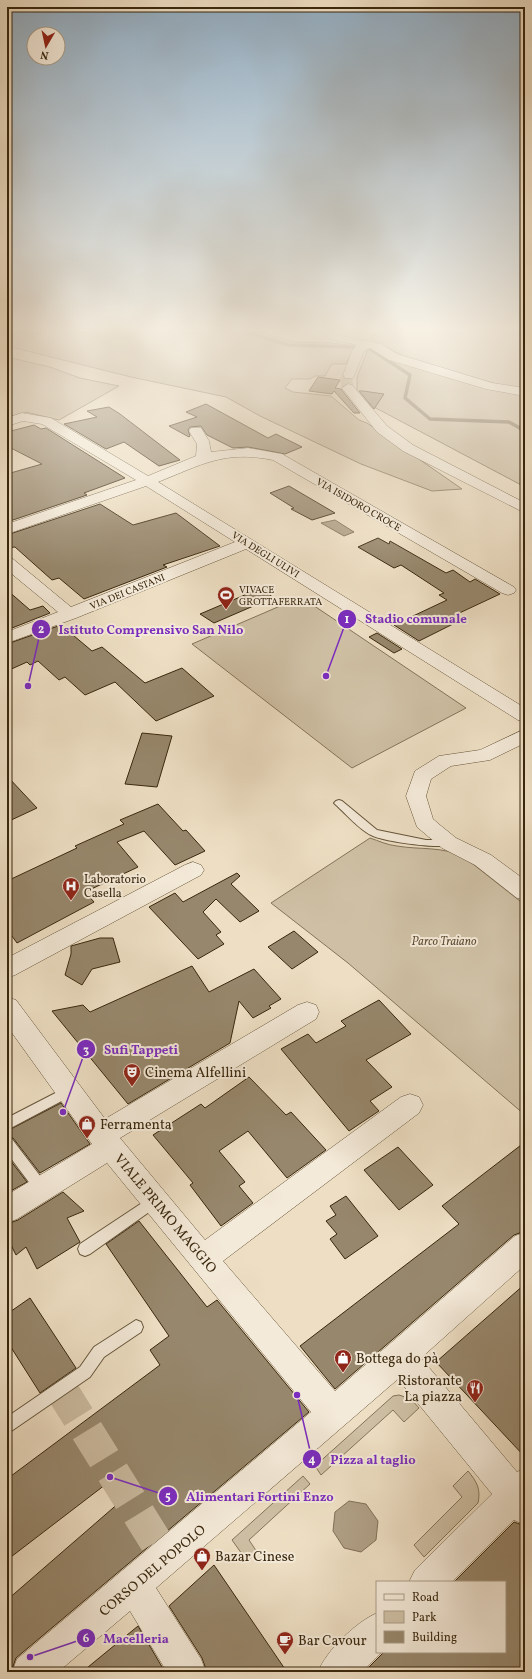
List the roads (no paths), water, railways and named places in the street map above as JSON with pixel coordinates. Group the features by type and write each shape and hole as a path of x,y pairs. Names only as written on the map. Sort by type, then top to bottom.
{"street":[{"path":"368,410 382,430 408,448 525,509"},
{"name":"VIA DEGLI ULIVI","path":"7,422 22,417 46,422 148,481 525,716"},
{"path":"196,431 203,442 205,457"},
{"name":"VIA ISIDORO CROCE","path":"7,529 148,481 205,457 231,451 257,452 277,457 508,590"},
{"name":"VIA DEI CASTANI","path":"7,638 247,543"},
{"path":"7,562 70,614"},
{"path":"525,735 504,747 483,756 446,760 422,776 416,796 424,822 449,842 483,860 525,892"},
{"path":"7,969 193,870"},
{"name":"VIALE PRIMO MAGGIO","path":"7,1007 106,1141 154,1201 204,1258 334,1414"},
{"path":"7,1210 42,1189 106,1141 307,1012"},
{"path":"204,1258 410,1106"},
{"name":"CORSO DEL POPOLO","path":"30,1672 334,1414 525,1246"},
{"path":"400,1357 521,1496 428,1581"},
{"path":"134,1585 188,1672"},
{"path":"336,1672 376,1632"}],"lane":[{"path":"340,803 374,833 426,843 449,842"},
{"path":"7,1124 69,1091"},
{"path":"7,1143 42,1189"},
{"path":"85,1249 154,1201"},
{"path":"7,1426 85,1372 99,1352 136,1327"}],"waterway":[{"path":"420,410 430,419 509,422 525,431"}],"tunnel":[{"path":"61,1389 166,1558"}],"place":[{"name":"VIVACE GROTTAFERRATA","path":"226,610"},
{"name":"Stadio comunale","path":"326,676"},
{"name":"Istituto Comprensivo San Nilo","path":"28,686"},
{"name":"Laboratorio Casella","path":"71,901"},
{"name":"Cinema Alfellini","path":"132,1087"},
{"name":"Sufi Tappeti","path":"63,1112"},
{"name":"Ferramenta","path":"87,1139"},
{"name":"Bottega do pà","path":"343,1373"},
{"name":"Pizza al taglio","path":"297,1395"},
{"name":"Ristorante La piazza","path":"475,1403"},
{"name":"Alimentari Fortini Enzo","path":"110,1477"},
{"name":"Bazar Cinese","path":"202,1571"},
{"name":"Bar Cavour","path":"285,1655"},
{"name":"Macelleria","path":"30,1657"}],"park label":[{"name":"Parco Traiano","path":"444,941"}]}
